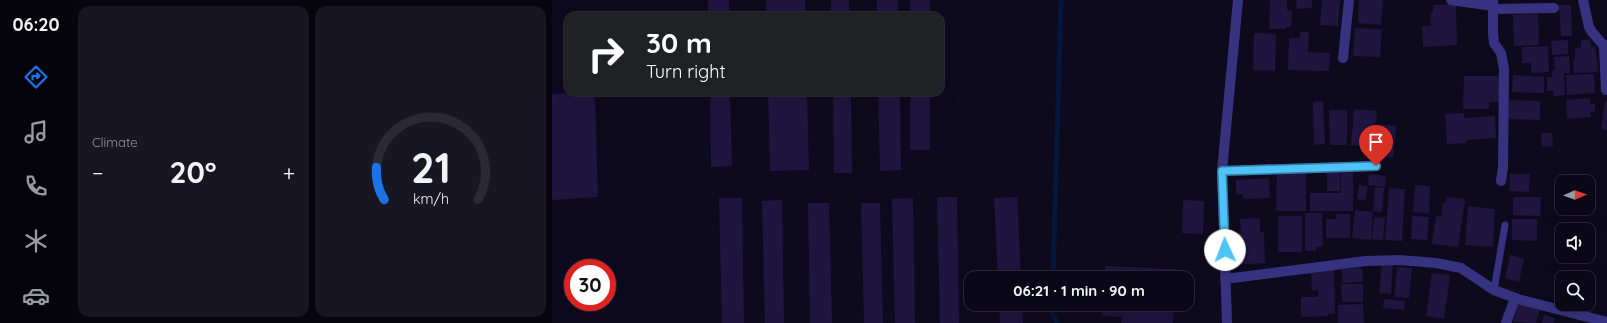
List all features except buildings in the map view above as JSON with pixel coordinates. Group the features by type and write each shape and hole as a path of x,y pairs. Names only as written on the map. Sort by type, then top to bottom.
{"street":[{"path":"1227,323 1222,171 1238,0"},
{"path":"1343,58 1349,0"},
{"path":"1451,0 1493,5 1554,8"},
{"path":"1584,0 1589,26 1592,32 1606,46 1606,90"},
{"path":"1493,5 1494,43 1501,53 1504,69 1503,168 1501,181"},
{"path":"1222,171 1376,166"},
{"path":"1225,279 1366,261 1399,260 1436,263 1461,268 1494,290 1515,298 1607,322"},
{"path":"1506,323 1515,298"}],"lane":[{"path":"1494,290 1504,225"}],"waterway":[{"path":"1053,271 1061,0"},
{"path":"1052,311 1057,323"}],"route":[{"path":"1225,250 1222,171 1376,166"}]}
